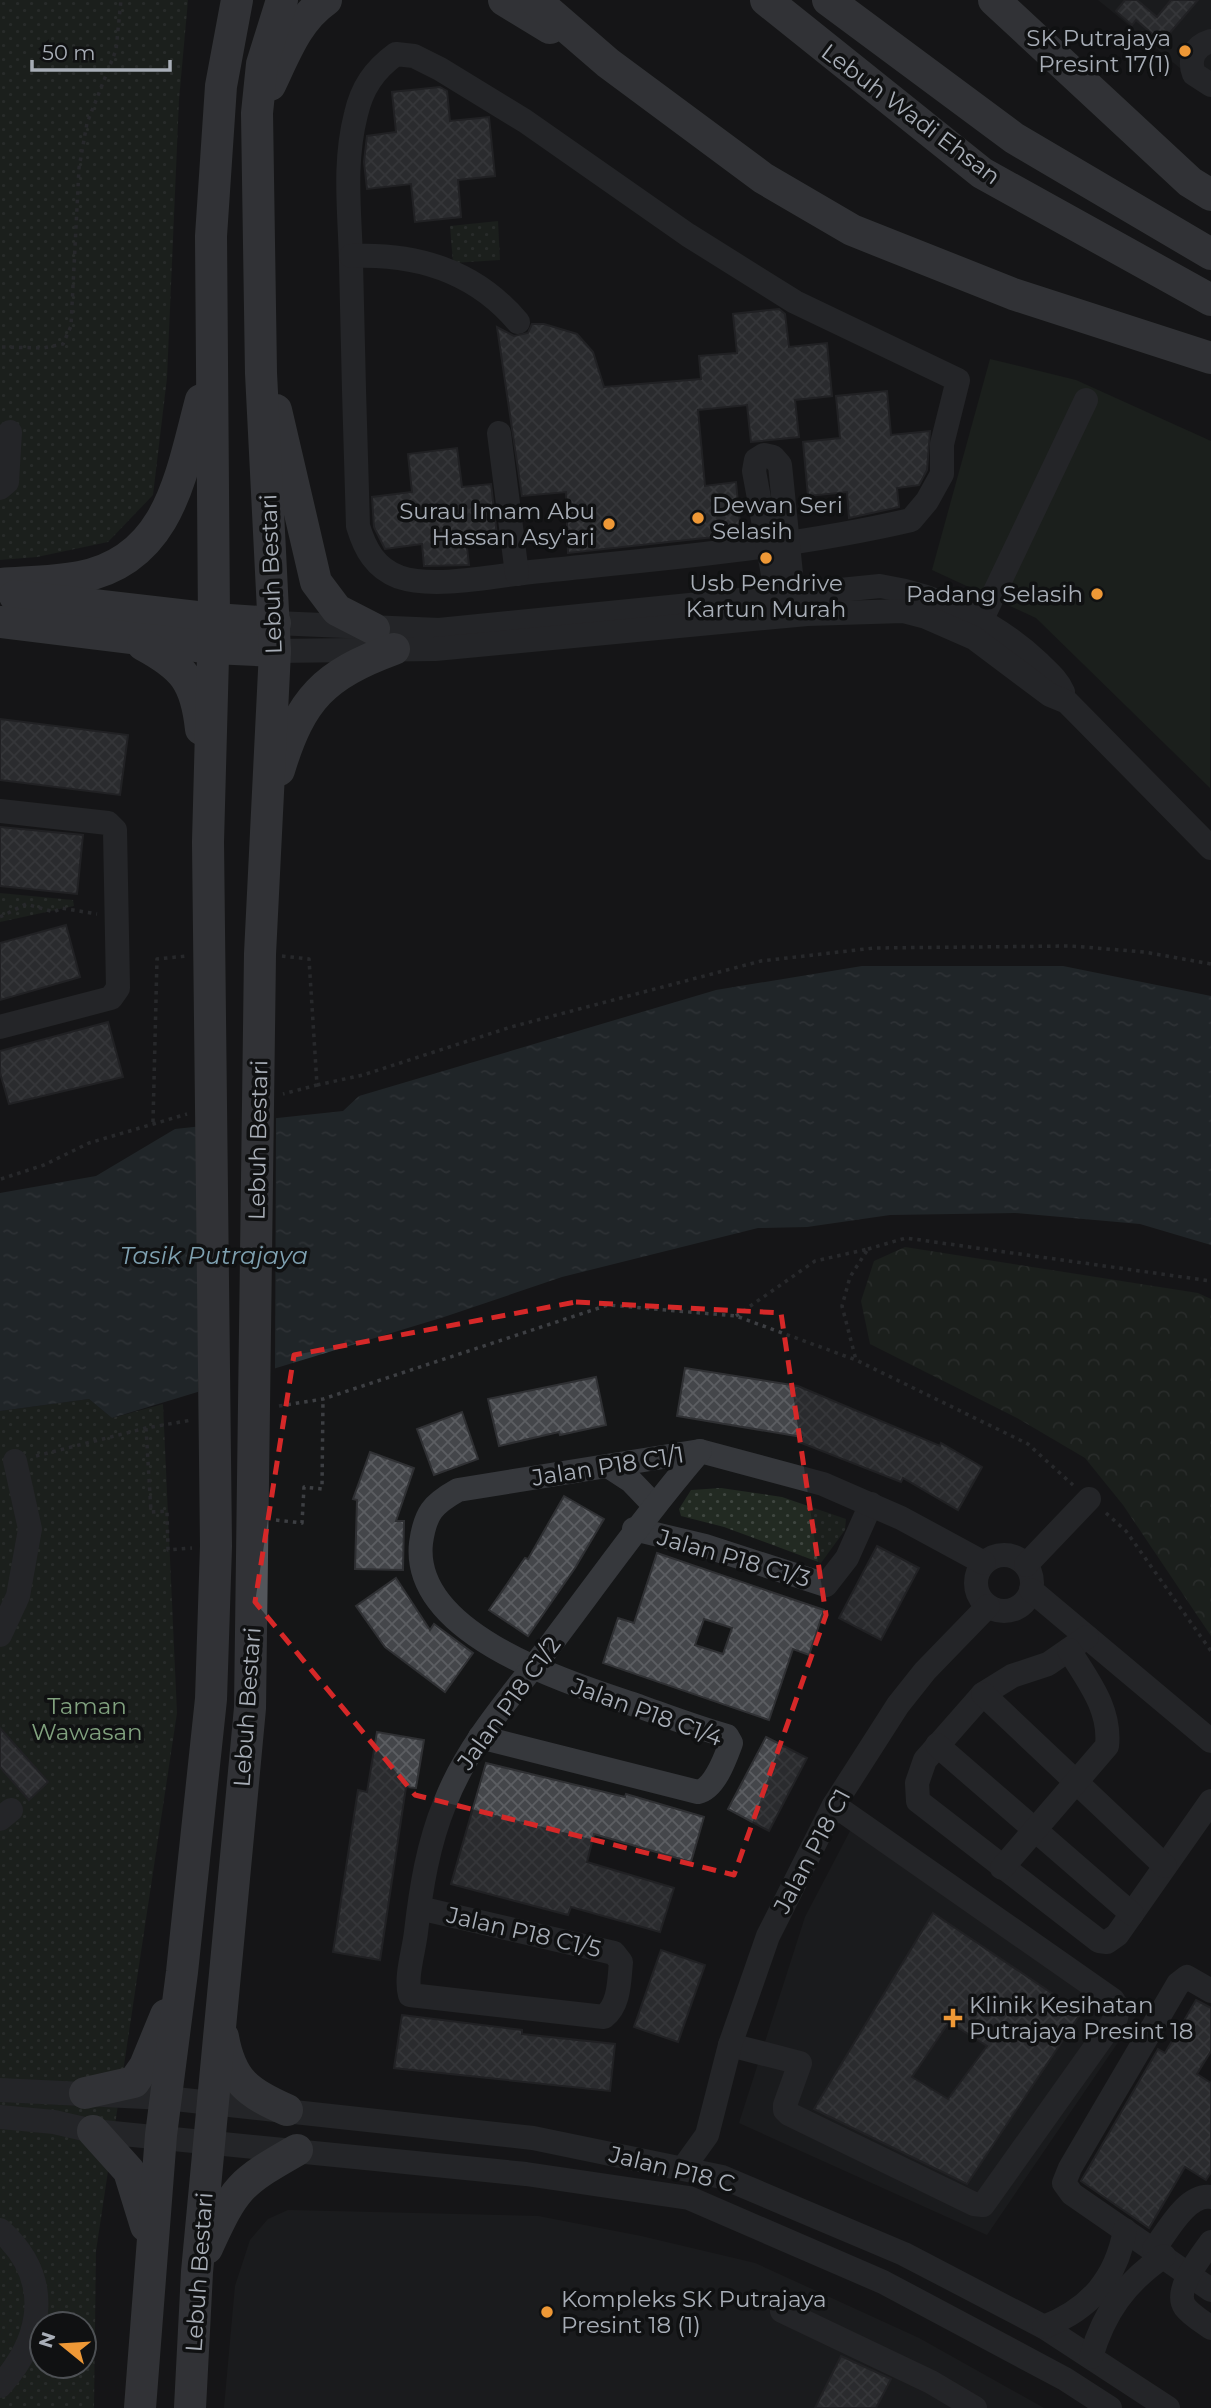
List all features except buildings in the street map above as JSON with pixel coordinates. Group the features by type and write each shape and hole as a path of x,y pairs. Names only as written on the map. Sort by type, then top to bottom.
{"main road":[{"name":"Lebuh Bestari","path":"139,2408 161,2135 183,1972 211,1699 215,1546 208,842 213,634 211,236 221,86 237,0"},
{"name":"Lebuh Bestari","path":"190,2408 197,2272 250,1708 260,992 275,637 261,373 257,113 262,64 282,0"},
{"path":"257,113 296,30 312,10 326,0"},
{"path":"504,0 608,63"},
{"path":"535,0 608,63 763,178 852,230 1013,294 1211,358"},
{"name":"Lebuh Wadi Ehsan","path":"766,0 982,173 1211,300"},
{"name":"Lebuh Wadi Ehsan","path":"828,0 1014,138 1211,254"},
{"path":"994,0 1189,182 1211,195"},
{"path":"0,584 80,577 115,566 148,541 168,512 211,363"},
{"path":"261,373 281,422 316,582 337,610 384,639 328,681 305,709 289,739 267,810"},
{"path":"0,594 213,634"},
{"path":"0,622 134,640 213,634 275,637"},
{"path":"134,640 183,671 198,704 208,842"},
{"path":"85,2093 134,2081 149,2056 183,1972"},
{"path":"220,2018 225,2047 243,2087 287,2110"},
{"path":"93,2130 129,2171 151,2247"},
{"path":"197,2272 227,2204 239,2188 254,2175 297,2150"}],"street":[{"path":"1211,41 1198,47 1191,60 1194,74 1211,85"},
{"path":"396,54 414,56 525,121 688,235 795,302 958,380 942,444 942,474 920,512 911,520 780,554 423,582 398,577 378,565 365,548 358,526 351,256 345,191 355,115 371,75 396,54"},
{"path":"351,256 382,254 423,260 465,276 502,303 519,322"},
{"path":"981,621 1086,400"},
{"path":"0,488 7,482 10,432"},
{"path":"499,433 517,574"},
{"path":"780,554 806,577 831,589"},
{"path":"740,601 760,585 780,554"},
{"path":"780,554 787,606"},
{"path":"275,637 489,645 787,606 831,589 880,586 942,602 981,621 1025,650 1060,683 1067,702"},
{"path":"384,639 740,601 787,606 903,611 926,617 974,638 1050,695 1067,702 1211,848"},
{"path":"0,811 108,823 115,830 118,988 111,998 0,1027"},
{"name":"Jalan P18 C1/1","path":"533,1668 467,1629 436,1596 422,1573 420,1555 427,1517 436,1502 458,1490 700,1451 823,1484 871,1504 984,1563"},
{"name":"Jalan P18 C1/2","path":"410,1995 425,1869 445,1802 480,1737 634,1530 700,1451"},
{"path":"0,1635 19,1596 30,1529 15,1461"},
{"path":"608,1466 631,1480 654,1505"},
{"path":"1026,1565 1089,1499"},
{"name":"Jalan P18 C1/3","path":"634,1530 705,1546 826,1585 847,1558 871,1504"},
{"path":"1006,1555 1014,1556 1026,1565 1031,1573 1028,1598 1014,1609 1005,1611 988,1606 977,1590 976,1581 984,1563 990,1558 1006,1555"},
{"path":"1031,1590 1078,1644 1211,1741"},
{"name":"Jalan P18 C1","path":"684,2167 707,2135 730,2045 768,1936 834,1805 898,1705 925,1671 988,1606"},
{"path":"1078,1644 1048,1664 1012,1676 983,1694 925,1760 917,1783 918,1801 1099,1941 1107,1942 1117,1935 1211,1801"},
{"path":"1002,1868 1107,1746 1109,1729 1078,1644"},
{"name":"Jalan P18 C1/4","path":"480,1737 698,1792 706,1788 722,1764 731,1743 727,1736 577,1686 533,1668"},
{"path":"983,1694 1165,1867"},
{"path":"937,1745 1132,1914"},
{"path":"730,2045 800,2063 785,2105 789,2114 974,2204 983,2205 1116,2018 1118,2008 1113,2000 834,1805"},
{"name":"Jalan P18 C1/5","path":"410,1995 604,2017 616,1999 621,1962 614,1953 419,1908"},
{"path":"1211,1991 1187,1977 1178,1984 1066,2175 1064,2183 1072,2194 1211,2290"},
{"name":"Jalan P18 C","path":"0,2090 166,2098 533,2138 684,2167 722,2177 904,2254 1044,2327 1168,2408"},
{"name":"Jalan P18 C","path":"0,2117 54,2122 93,2130 526,2174 688,2199 883,2282 1065,2379 1110,2408"},
{"path":"707,2135 722,2177"},
{"path":"1091,2357 1098,2332 1117,2299 1159,2252 1190,2203 1201,2197 1211,2197"},
{"path":"0,2230 15,2243 30,2270 37,2302 30,2343 21,2362 0,2386"},
{"path":"1044,2327 1083,2307 1100,2291 1121,2252 1125,2230"},
{"path":"1211,2242 1188,2274 1183,2303 1211,2328"},
{"path":"782,2311 931,2382 975,2408"}],"path":[{"path":"2,347 43,348 63,344 71,326 81,157 87,123 116,50 121,0"},
{"path":"0,917 30,904 54,912 61,908 76,913 117,914"},
{"path":"317,1085 363,1075 511,1027 761,961 874,948 1034,946 1144,951 1211,964"},
{"path":"153,1122 157,959"},
{"path":"736,1316 815,1261 906,1238 1211,1281"},
{"path":"856,1360 842,1307 850,1277 868,1249"},
{"path":"268,1408 323,1399 608,1305 736,1316 856,1360 1028,1444 1126,1531 1211,1651"},
{"path":"253,1517 302,1523 304,1488 322,1489 323,1399"},
{"path":"15,1461 146,1427 200,1419"},
{"path":"146,1427 151,1512 167,1511 168,1550 215,1546"}],"highlighted area":[{"path":"576,1302 781,1313 826,1615 734,1875 415,1795 255,1602 294,1355"}],"shaded area":[{"name":"SK Putrajaya Presint 17(1)","path":"1098,0 1211,0 1211,94 1108,8"},
{"name":"Klinik Kesihatan Putrajaya Presint 18","path":"860,1812 1140,2010 987,2235 739,2123 805,1917"},
{"name":"Kompleks SK Putrajaya Presint 18 (1)","path":"288,2210 538,2216 641,2236 755,2263 919,2338 1044,2408 224,2408 235,2286 250,2240 268,2219"}],"green space":[{"path":"0,0 188,0 179,100 167,378 153,495 108,542 37,557 0,560"},
{"path":"498,221 500,260 453,263 450,226"},
{"name":"Padang Selasih","path":"990,359 1076,380 1211,441 1210,788 1036,618 932,570"},
{"path":"0,893 73,900 74,906 0,922"},
{"path":"905,1247 1198,1293 1211,1299 1211,1636 1123,1505 1085,1458 1017,1418 870,1344 861,1301 874,1261"},
{"name":"Taman Wawasan","path":"89,1399 112,1418 163,1404 177,1713 96,2251 95,2310 28,2310 28,2380 94,2380 94,2408 0,2408 0,1411"},
{"path":"721,1488 782,1497 846,1519 845,1530 821,1563 724,1527 681,1516 679,1509 691,1490"}],"water":[{"name":"Tasik Putrajaya","path":"862,966 1063,966 1211,996 1211,1245 1140,1224 1015,1213 890,1215 807,1227 758,1228 562,1277 444,1317 112,1418 89,1399 0,1411 0,1193 96,1176 175,1129 343,1111 359,1096 716,990"}],"pier":[{"path":"276,1115 275,1373 198,1397 198,1123"}],"place":[{"name":"SK Putrajaya Presint 17(1)","path":"1185,51"},
{"name":"Dewan Seri Selasih","path":"698,518"},
{"name":"Surau Imam Abu Hassan Asy'ari","path":"609,524"},
{"name":"Usb Pendrive Kartun Murah","path":"766,558"},
{"name":"Padang Selasih","path":"1097,594"},
{"name":"Klinik Kesihatan Putrajaya Presint 18","path":"953,2018"},
{"name":"Kompleks SK Putrajaya Presint 18 (1)","path":"547,2312"}]}
